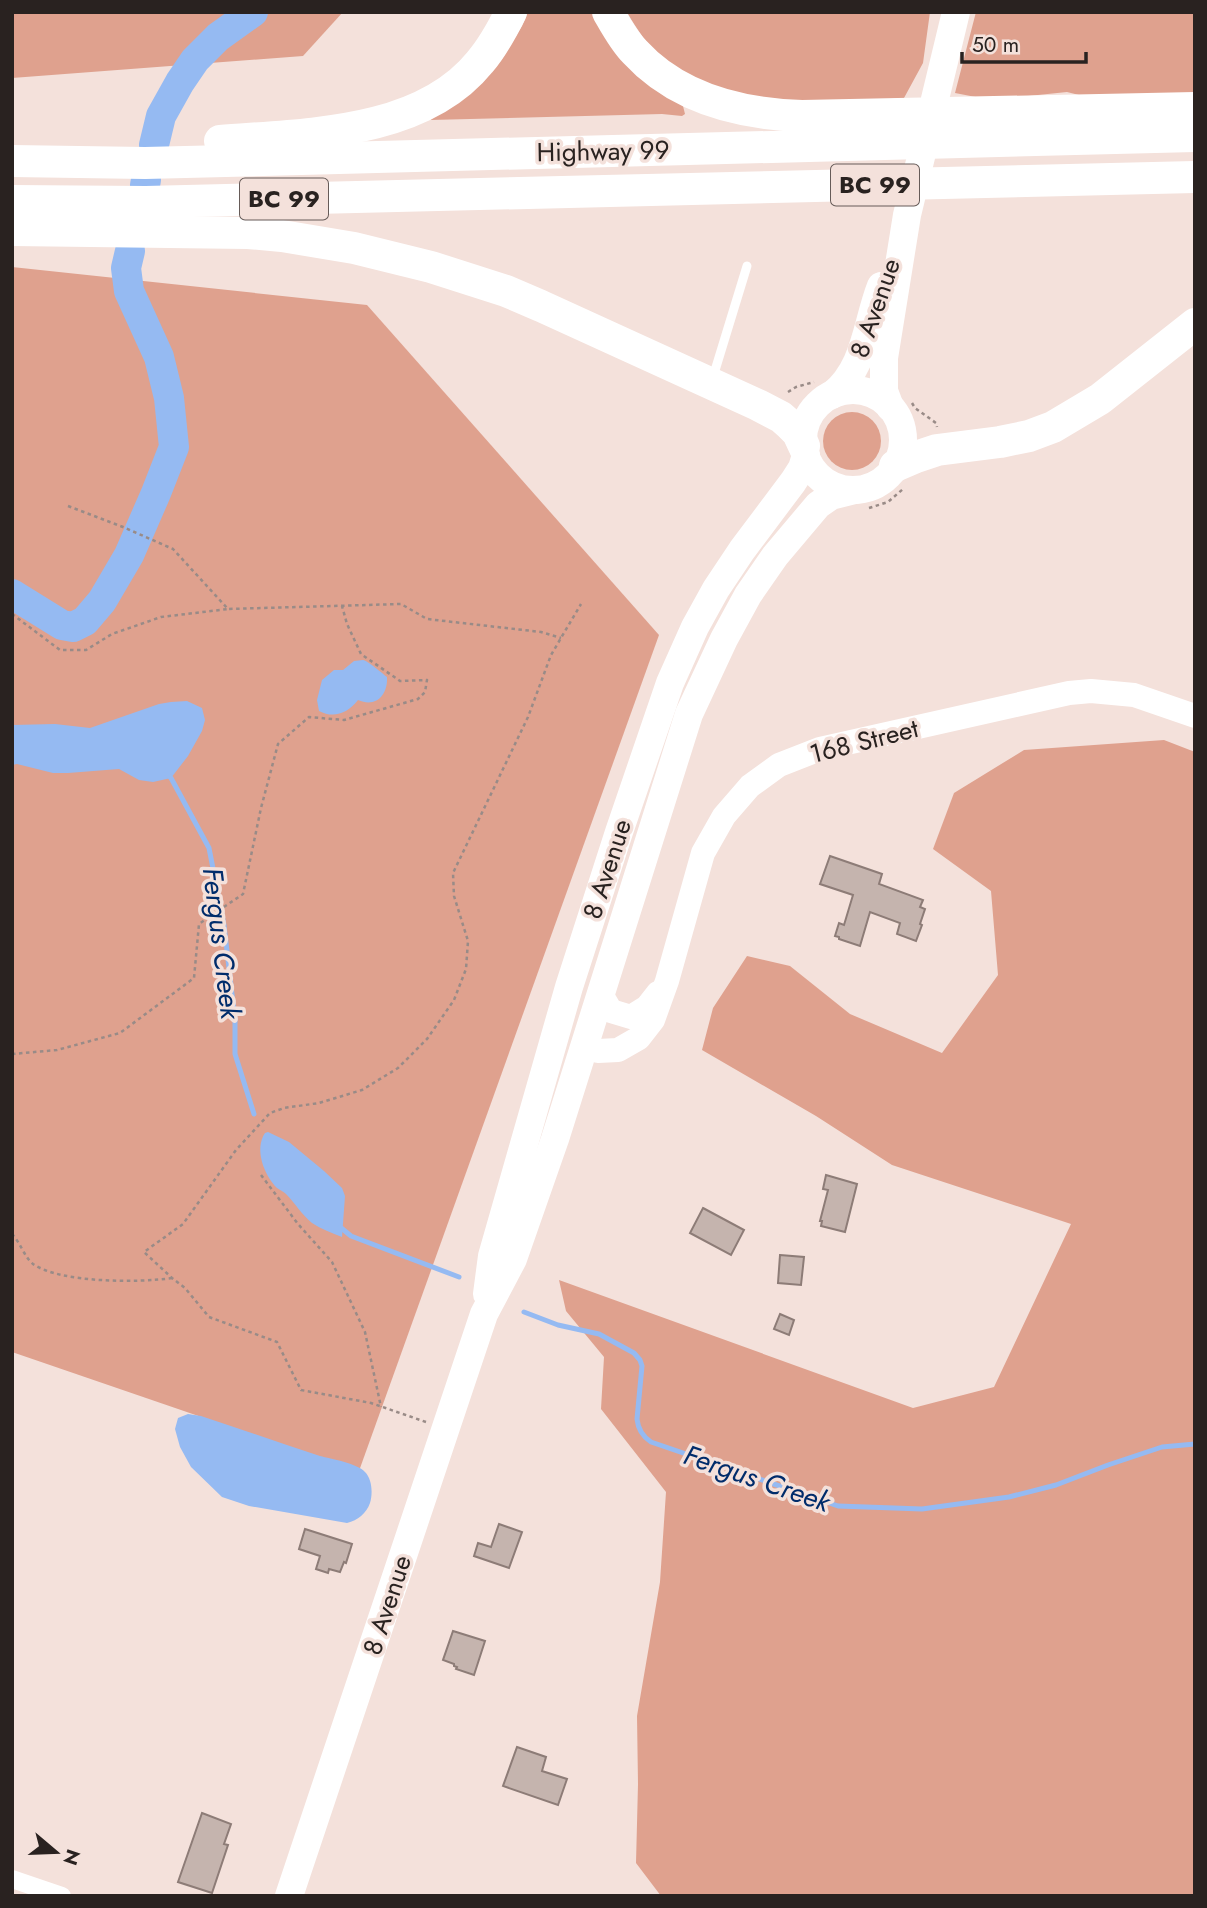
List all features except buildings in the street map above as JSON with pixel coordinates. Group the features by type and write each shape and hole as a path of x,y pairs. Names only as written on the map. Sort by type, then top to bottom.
{"highway":[{"path":"12,152 190,144 327,131 387,120 436,99 457,85 479,64 498,38 511,12"},
{"path":"608,12 635,52 668,80 709,100 754,112 802,116 1195,108"},
{"name":"Highway 99","path":"12,161 145,163 1195,136"},
{"name":"Highway 99","path":"12,201 101,203 1195,177"},
{"path":"12,230 248,233 282,236 354,248 431,267 506,291 711,382 781,417 795,429 805,450"},
{"path":"903,475 916,457 937,450 1000,442 1053,427 1108,393 1195,324"}],"main road":[{"name":"8 Avenue","path":"890,407 884,391 884,358 907,215 956,12"},
{"name":"8 Avenue","path":"825,388 848,380 857,363 877,295 907,215"},
{"path":"825,388 863,391 890,407 899,422 903,438 903,475 886,477 861,500 826,482 814,471 805,450 804,430 821,402 825,388"},
{"name":"8 Avenue","path":"484,1314 492,1255 524,1141 573,974 653,731 675,672 710,600 742,550 797,476 803,465 805,450"},
{"name":"8 Avenue","path":"289,1896 484,1314 513,1259 555,1139 689,714 724,639 748,595 775,556 814,509 828,498 861,500"},
{"name":"168 Street","path":"584,1047 598,1051 618,1050 639,1038 653,1020 667,981 703,853 724,816 750,786 779,765 820,749 1069,693 1091,691 1135,695 1195,716"},
{"path":"584,1047 578,1026 581,993 655,768 653,731"},
{"name":"168 Street","path":"601,994 611,1011 631,1017 647,1007 667,981"}],"street":[{"path":"12,1879 62,1896"}],"lane":[{"path":"711,382 747,266"}],"path":[{"path":"782,398 796,387 825,388"},
{"path":"861,500 888,502 903,475"},
{"path":"68,506 173,549 228,609"},
{"path":"12,614 60,650 86,650 112,634 160,617 228,609 401,604 427,619 541,632 561,638"},
{"path":"445,1429 370,1403 301,1390 277,1342 209,1317 185,1288 144,1252 183,1224 236,1150 270,1113 319,1103 362,1090 398,1068 427,1039 454,1000 466,969 468,941 454,896 453,873 528,717 551,655 581,604"},
{"path":"12,1054 57,1050 120,1033 194,978 199,924 243,894 278,744 309,717 344,720 418,699 425,692 427,680 400,681 361,654 342,606"},
{"path":"261,1175 298,1224 332,1262 365,1332 381,1407"},
{"path":"12,1234 31,1264 52,1273 97,1280 147,1282 172,1278"}],"shaded area":[{"path":"12,12 343,12 303,56 12,78"},
{"path":"528,12 598,12 683,106 685,114 430,120 502,59"},
{"path":"627,12 930,12 923,63 904,98 811,102 748,96 718,88 690,76 653,49"},
{"path":"976,12 1195,12 1195,98 1095,99 1067,92 991,100 955,93"},
{"path":"12,267 367,305 659,635 359,1471 12,1352"},
{"path":"846,412 858,412 873,420 881,435 881,447 873,462 858,470 846,470 831,462 823,447 823,435 831,420"},
{"path":"1164,740 1195,752 1195,1896 661,1896 636,1863 637,1716 660,1582 666,1492 601,1409 604,1357 566,1311 559,1280 913,1408 994,1387 1071,1224 892,1165 816,1116 702,1050 713,1008 747,956 790,966 850,1014 942,1053 998,975 991,891 933,849 954,793 1024,750"}],"water":[{"path":"363,660 387,677 380,698 370,702 358,700 350,708 335,714 319,711 317,700 322,680 334,670 343,670 354,661"},
{"path":"187,701 202,708 205,720 188,756 171,778 153,782 139,780 119,769 53,773 12,765 12,725 55,724 90,728 159,704"},
{"path":"265,1133 289,1142 342,1188 345,1196 342,1237 312,1223 286,1194 272,1183 262,1162 260,1147"},
{"path":"188,1414 356,1466 365,1472 370,1482 368,1507 361,1516 347,1523 249,1506 222,1497 191,1467 180,1447 175,1429 178,1418"}],"waterway":[{"path":"154,145 161,116 195,60 218,37 253,12"},
{"path":"145,185 146,180"},
{"path":"12,594 62,625 73,627 85,621 102,601 129,555 174,447 169,398 159,357 129,291 126,268 130,251"},
{"name":"Fergus Creek","path":"167,774 209,848 224,925 235,1020 235,1054 254,1114"},
{"name":"Fergus Creek","path":"340,1227 351,1236 459,1277"},
{"name":"Fergus Creek","path":"524,1312 558,1325 599,1334 634,1353 642,1366 637,1419 639,1429 651,1442 838,1506 922,1509 1009,1497 1056,1485 1162,1447 1195,1444"}]}
